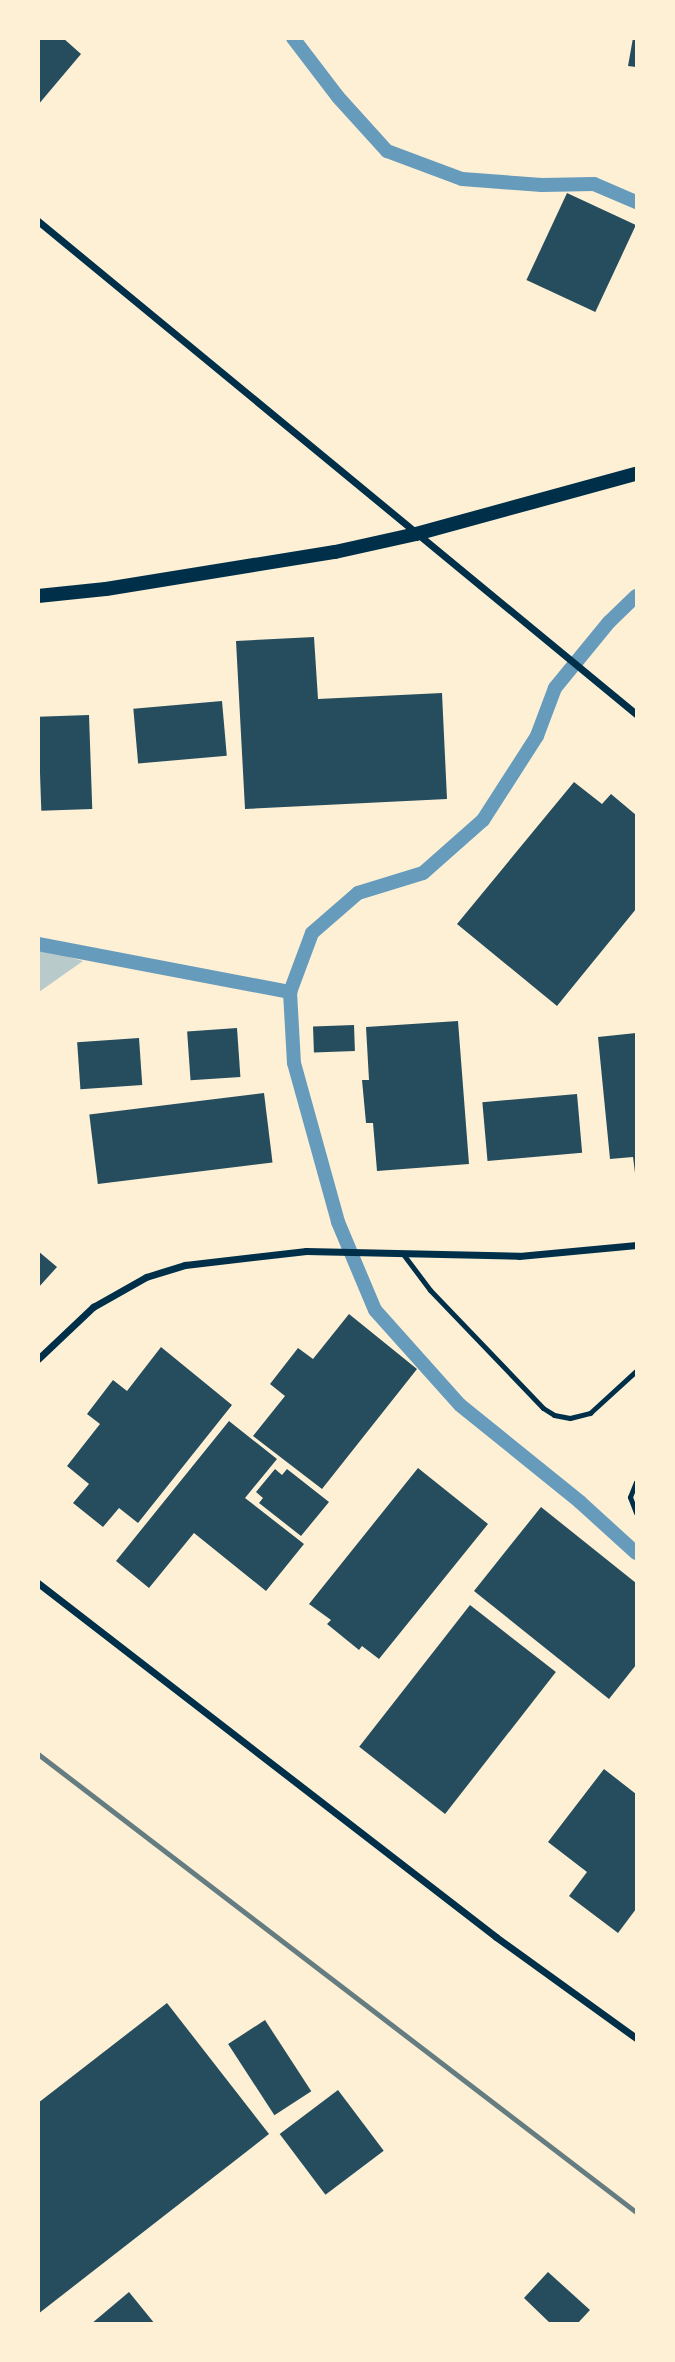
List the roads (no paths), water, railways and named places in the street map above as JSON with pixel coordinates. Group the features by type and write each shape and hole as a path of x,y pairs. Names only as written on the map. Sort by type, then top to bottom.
{"main road":[{"path":"38,596 106,589 335,552 416,534 636,474"}],"street":[{"path":"38,220 636,714"},
{"path":"38,1359 93,1307 146,1277 185,1265 233,1257 330,1251 519,1256 636,1245"},
{"path":"38,1583 496,1937 636,2038"}],"lane":[{"path":"402,1254 430,1290 543,1408 554,1415 570,1418 590,1413 636,1371"},
{"path":"636,1482 630,1497 636,1513"}],"waterway":[{"path":"293,38 338,97 387,151 462,179 542,185 594,184 636,202"},
{"path":"636,596 609,622 555,688 537,736 483,820 423,873 358,893 312,933 290,992 294,1063 338,1222 375,1310 460,1405 580,1502 636,1553"},
{"path":"38,944 290,992"}],"railway":[{"path":"38,1754 636,2212"}]}
